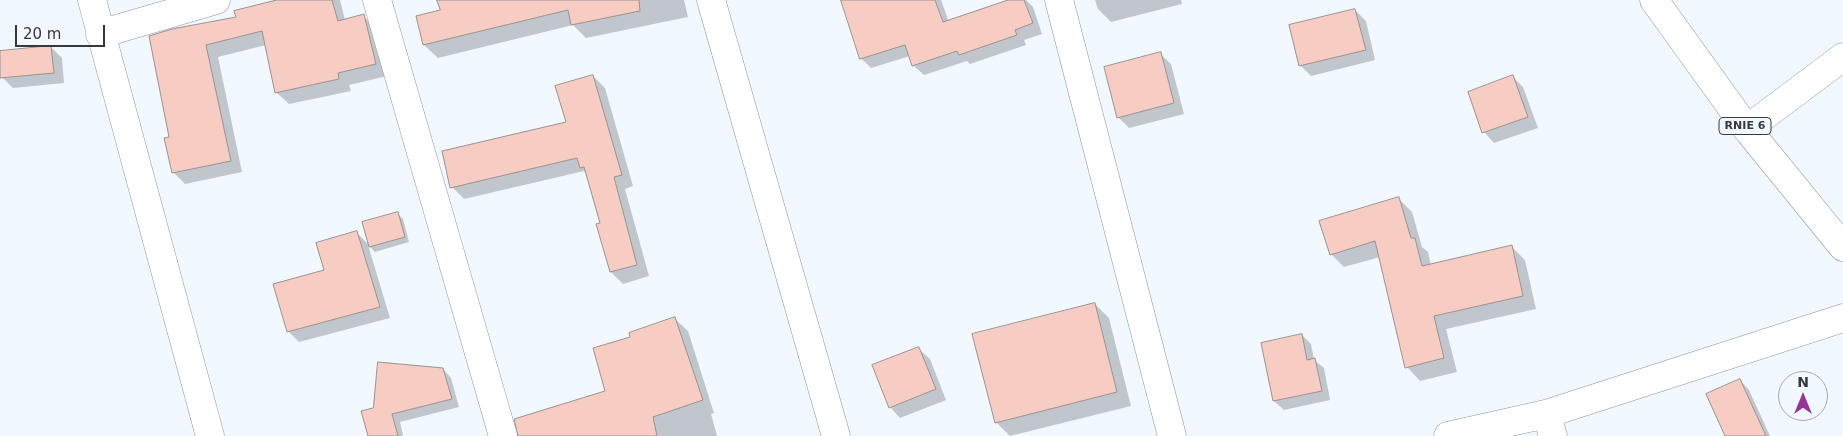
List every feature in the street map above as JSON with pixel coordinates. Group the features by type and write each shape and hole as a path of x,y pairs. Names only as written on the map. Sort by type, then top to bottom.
{"street":[{"path":"92,0 210,436"},
{"path":"100,34 216,0"},
{"path":"377,0 503,436"},
{"path":"711,0 836,436"},
{"path":"1059,0 1172,436"},
{"name":"RNIE 6","path":"1654,0 1747,129 1843,248"},
{"path":"1747,129 1843,57"},
{"path":"1448,436 1549,425 1843,318"}],"building":[{"path":"277,0 332,0 338,21 364,14 376,64 338,73 339,79 275,93 262,31 206,45 231,161 172,173 164,138 169,137 149,36 172,29 236,17 234,11"},
{"path":"437,0 639,0 640,11 571,25 568,10 423,45 416,16 440,10"},
{"path":"841,0 935,0 943,22 1008,0 1024,0 1033,23 1015,30 1017,35 959,55 957,51 912,66 905,45 860,59"},
{"path":"1355,9 1366,50 1299,66 1289,25"},
{"path":"51,46 54,73 0,78 0,51"},
{"path":"1161,52 1174,103 1117,118 1104,67"},
{"path":"593,75 622,175 614,177 637,265 610,272 596,224 600,223 584,167 580,168 577,158 450,188 442,151 566,122 555,86"},
{"path":"1513,75 1528,117 1482,133 1468,92"},
{"path":"1399,197 1411,238 1415,238 1422,266 1512,245 1523,296 1434,316 1444,358 1405,368 1375,241 1330,255 1319,221"},
{"path":"398,212 405,237 369,247 362,222"},
{"path":"357,231 380,307 287,332 273,284 324,270 316,243"},
{"path":"1095,303 1117,392 995,423 972,334"},
{"path":"675,317 703,400 653,417 657,436 518,436 514,419 605,391 593,348 630,337 629,333"},
{"path":"1302,334 1307,360 1315,358 1322,391 1273,401 1261,343"},
{"path":"919,347 936,389 889,408 872,365"},
{"path":"378,362 443,368 452,399 392,414 398,436 368,436 361,411 373,408"},
{"path":"1740,379 1766,436 1725,436 1706,394"}]}
